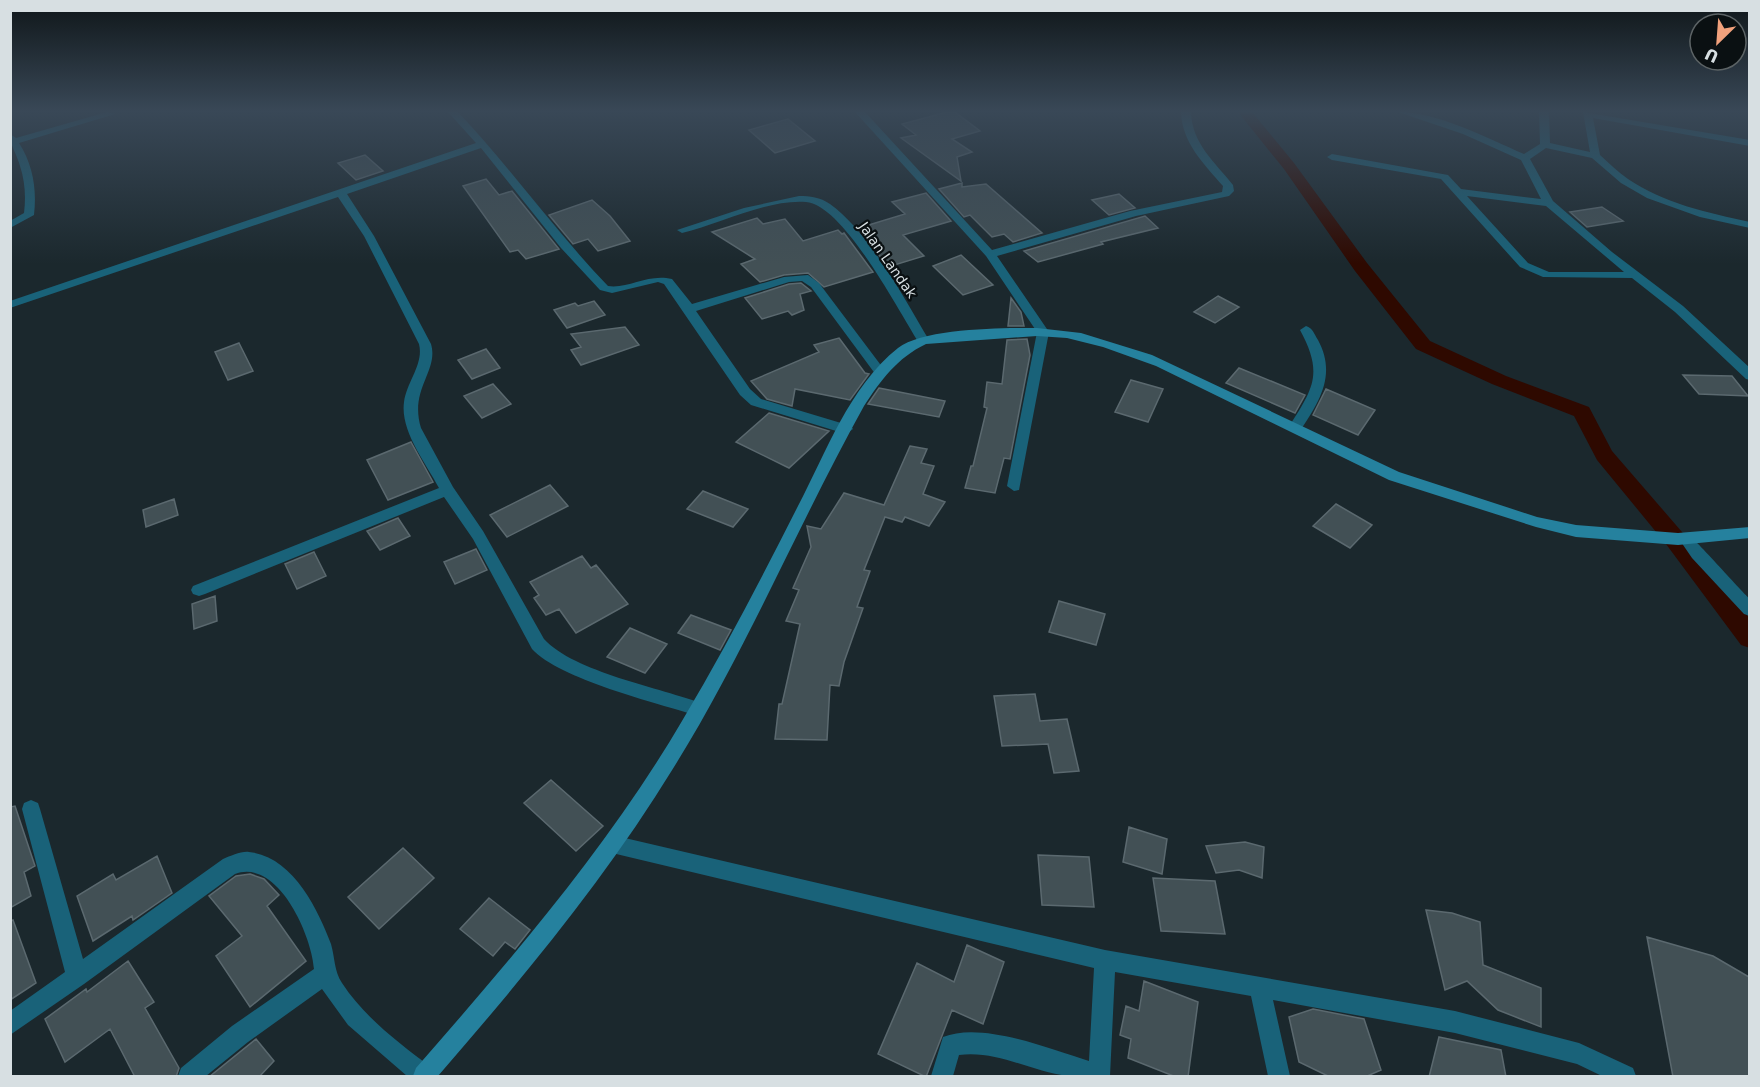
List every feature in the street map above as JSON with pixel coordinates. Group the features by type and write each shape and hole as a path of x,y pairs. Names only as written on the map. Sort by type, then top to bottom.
{"street":[{"path":"10,225 29,215 24,163"},
{"path":"10,305 428,163"},
{"path":"499,163 550,228 604,288 612,290 662,278 668,280 745,392 756,402 846,429"},
{"path":"906,163 990,254 1042,332 1014,486"},
{"path":"990,254 1134,213 1225,194 1229,190 1228,184 1211,163"},
{"path":"1367,163 1435,174 1450,181 1524,265 1536,272 1566,276 1635,275"},
{"path":"1527,163 1532,176 1549,203 1679,309 1749,376"},
{"path":"1603,163 1625,181 1651,196 1704,215 1749,225"},
{"path":"340,192 369,236 429,355 414,384 409,417 447,490 478,535 538,644 547,654 587,673 698,709"},
{"path":"1459,192 1549,203"},
{"name":"Jalan Landak","path":"682,230 801,198 814,199 825,204 868,253 923,340"},
{"path":"689,309 788,279 804,277 815,285 880,372"},
{"path":"1295,428 1318,391 1322,372 1321,356 1306,330"},
{"path":"10,1024 230,866 248,861 266,866 287,885 310,918 321,947 325,974 336,996 353,1016 424,1077 517,969 612,844 668,761 698,709 846,429 880,372 904,349 923,340 1042,332 1095,342 1160,363 1394,476 1536,522 1576,531 1682,539 1749,532"},
{"path":"200,590 447,490"},
{"path":"1682,539 1749,609"},
{"path":"31,809 77,977"},
{"path":"612,844 1105,960 1455,1022 1579,1054 1625,1077"},
{"path":"942,1077 951,1045 962,1042 983,1043 1099,1076 1105,960"},
{"path":"189,1077 240,1034 325,974"},
{"path":"1260,987 1279,1077"}],"building":[{"path":"338,163 374,163 383,171 356,180"},
{"path":"936,163 958,163 961,181"},
{"path":"486,179 499,195 512,191 559,249 526,259 518,250 510,252 463,186"},
{"path":"962,183 962,187 986,184 1042,233 1013,242 1004,234 992,237 970,215 964,217 939,189"},
{"path":"926,193 951,221 903,235 924,256 888,267 859,228 905,214 892,202"},
{"path":"1119,194 1135,208 1109,215 1092,200"},
{"path":"592,200 610,216 630,241 598,251 588,239 573,244 549,215"},
{"path":"1602,207 1623,221 1587,227 1570,212"},
{"path":"1145,216 1158,228 1101,242 1103,244 1038,262 1024,251"},
{"path":"757,218 763,224 785,219 803,241 838,230 844,233 873,272 824,287 808,273 784,275 760,282 741,264 755,259 712,232"},
{"path":"961,255 993,285 963,295 933,266"},
{"path":"801,283 811,291 800,294 804,310 792,315 788,311 762,319 745,298 789,284"},
{"path":"1218,296 1239,307 1215,323 1194,312"},
{"path":"1011,298 1021,312 1024,326 1008,326"},
{"path":"594,301 605,315 567,328 554,310 575,303 578,306"},
{"path":"625,327 639,345 581,365 571,350 581,347 571,334"},
{"path":"839,338 865,373 869,374 850,400 795,389 792,406 767,399 751,381 819,352 814,345"},
{"path":"1027,339 1030,355 1010,459 1004,458 995,493 965,488 971,466 973,466 987,408 984,407 987,382 1002,384 1007,340"},
{"path":"239,343 253,371 228,380 215,352"},
{"path":"486,349 500,368 472,379 458,360"},
{"path":"1239,368 1305,395 1295,413 1226,383"},
{"path":"1683,375 1732,376 1748,396 1699,394"},
{"path":"1131,380 1163,389 1148,422 1115,412"},
{"path":"493,384 511,404 482,418 464,396"},
{"path":"879,388 945,401 939,417 868,404"},
{"path":"1326,389 1375,410 1358,435 1313,415"},
{"path":"769,413 829,431 789,468 736,442"},
{"path":"411,442 433,482 388,500 367,460"},
{"path":"910,446 927,449 921,463 934,466 923,494 945,502 929,526 905,517 902,522 885,517 864,570 870,571 857,607 863,608 844,662 839,686 830,685 827,740 775,739 779,704 782,704 800,624 786,621 799,590 793,588 811,547 807,526 821,529 844,493 884,505"},
{"path":"550,485 568,506 507,537 490,515"},
{"path":"703,491 748,509 733,527 687,509"},
{"path":"174,499 178,515 146,527 143,510"},
{"path":"1336,504 1372,525 1350,548 1313,526"},
{"path":"398,518 410,536 380,550 367,531"},
{"path":"476,549 487,570 455,584 444,562"},
{"path":"314,552 326,576 297,589 285,564"},
{"path":"582,556 591,568 596,565 628,604 576,633 559,609 546,615 534,598 539,595 530,582"},
{"path":"215,596 217,621 194,629 192,604"},
{"path":"1059,601 1105,614 1096,645 1049,632"},
{"path":"691,615 731,630 720,650 678,633"},
{"path":"630,628 667,644 645,673 607,657"},
{"path":"1035,694 1040,721 1067,719 1079,771 1054,773 1048,744 1002,746 994,696"},
{"path":"551,780 603,826 576,851 524,803"},
{"path":"15,806 35,866 24,872 31,896 10,908 10,807"},
{"path":"1129,827 1167,839 1162,874 1123,862"},
{"path":"1245,842 1264,847 1262,878 1239,870 1216,873 1206,846"},
{"path":"403,848 434,878 379,929 348,897"},
{"path":"1038,855 1089,857 1094,907 1042,905"},
{"path":"157,856 172,893 133,920 132,916 93,941 77,896 113,874 116,880"},
{"path":"250,874 264,879 279,895 267,906 306,961 250,1007 216,956 242,936 209,896 236,876"},
{"path":"1153,878 1215,881 1225,934 1161,931"},
{"path":"489,898 530,930 515,949 505,942 493,956 460,929"},
{"path":"1426,910 1452,913 1480,922 1483,965 1541,988 1541,1027 1498,1010 1467,981 1445,990"},
{"path":"13,920 36,983 10,1000 10,921"},
{"path":"1647,937 1713,956 1749,977 1749,1077 1673,1077"},
{"path":"967,945 1004,962 983,1024 952,1010 926,1077 878,1054 917,963 954,982"},
{"path":"128,961 154,1002 145,1008 179,1068 176,1077 135,1077 110,1029 65,1062 45,1019 86,989 87,992"},
{"path":"1144,981 1198,1002 1188,1077 1176,1077 1128,1058 1131,1039 1120,1035 1126,1006 1139,1011"},
{"path":"1313,1009 1364,1019 1381,1070 1365,1077 1330,1077 1299,1062 1289,1017"},
{"path":"1439,1037 1501,1050 1506,1077 1429,1077"},
{"path":"256,1039 274,1061 259,1077 209,1077"}],"waterway":[{"path":"1286,163 1361,267 1423,345 1499,380 1582,412 1604,455 1674,538 1750,638"}]}
